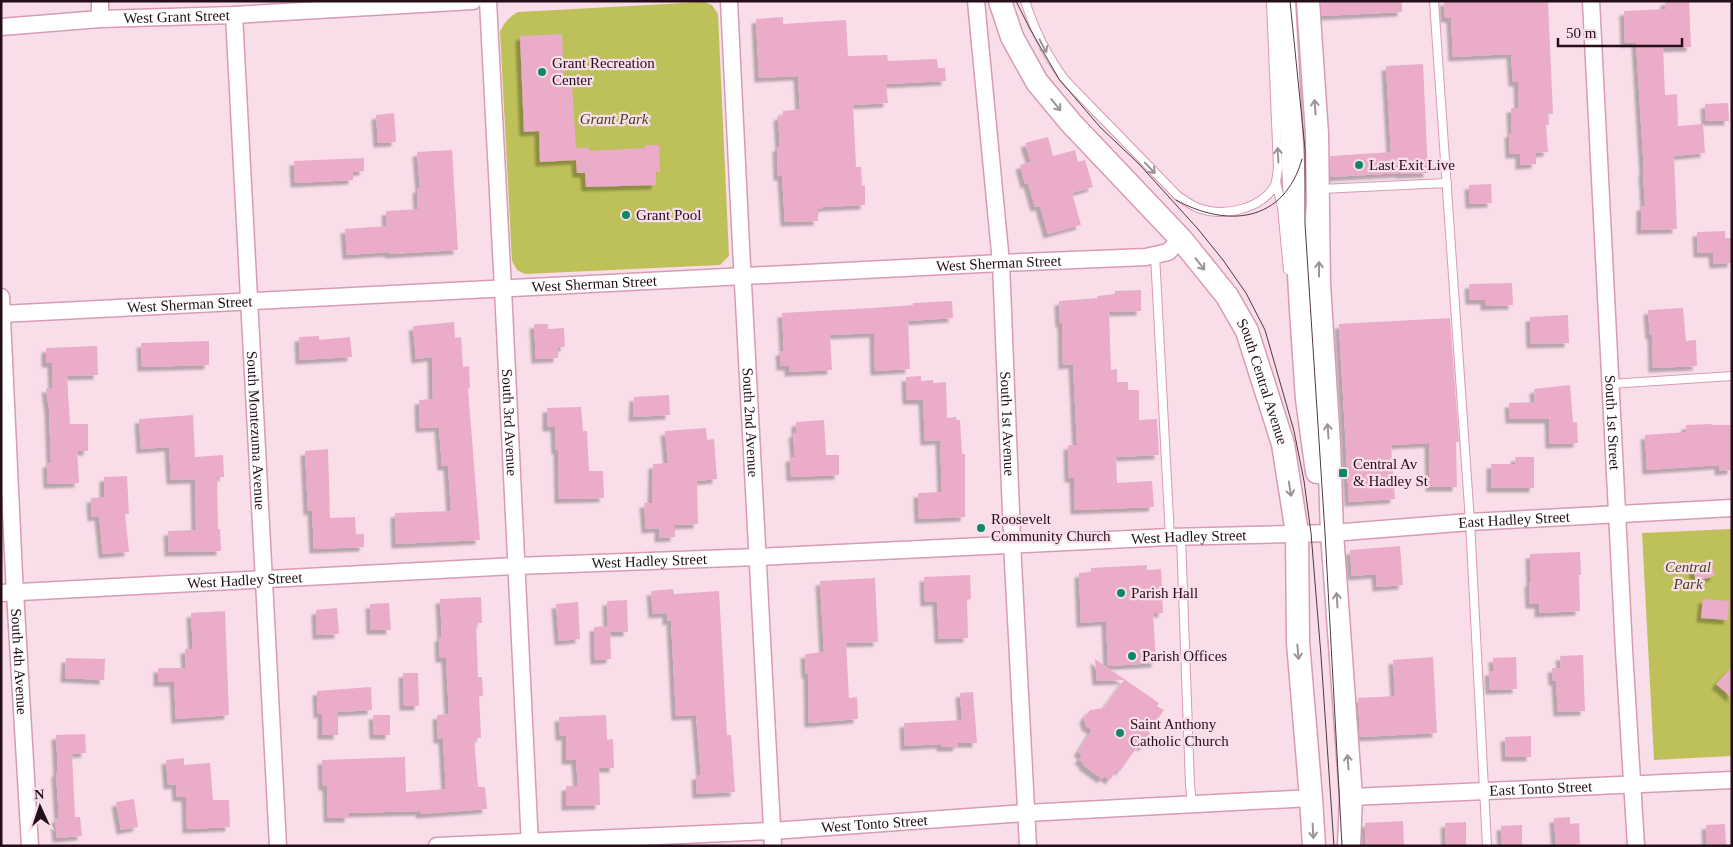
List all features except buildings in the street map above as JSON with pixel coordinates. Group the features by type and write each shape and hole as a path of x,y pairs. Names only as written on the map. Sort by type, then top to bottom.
{"main road":[{"name":"South Central Avenue","path":"1000,1 1012,37 1037,82 1071,122 1181,239 1227,296 1247,331 1283,444 1297,533 1298,642 1314,846"},
{"path":"1284,1 1300,310 1307,400 1324,521 1332,532"},
{"path":"1308,1 1319,190 1320,284 1332,532 1351,797 1349,846"}],"street":[{"path":"100,1 100,20"},
{"name":"West Grant Street","path":"1,27 100,20 234,15 392,3 473,1"},
{"name":"South 3rd Avenue","path":"488,1 530,844"},
{"name":"South 2nd Avenue","path":"729,1 742,278 773,838"},
{"name":"South 1st Avenue","path":"976,1 1001,263 1012,545 1028,846"},
{"name":"South 1st Street","path":"1591,1 1636,846"},
{"name":"South Montezuma Avenue","path":"234,15 278,846"},
{"name":"West Sherman Street","path":"2,314 1146,257 1168,252 1181,239"},
{"name":"South 4th Avenue","path":"1,297 8,593 30,846"},
{"name":"East Hadley Street","path":"1297,533 1732,508"},
{"name":"West Hadley Street","path":"8,593 516,566 1297,533"},
{"name":"East Tonto Street","path":"1351,797 1632,786 1732,780"},
{"name":"West Tonto Street","path":"437,846 773,838 1026,812 1311,798"}],"lane":[{"path":"1025,1 1034,29 1050,59 1065,80 1178,196 1199,208 1224,212 1244,209 1261,200 1274,187 1276,180 1278,168 1271,1"},
{"path":"1434,1 1470,522 1487,846"},
{"path":"1276,180 1282,207 1288,274"},
{"path":"1319,190 1447,183"},
{"path":"1155,255 1176,537 1192,804"},
{"path":"1295,351 1297,370 1307,400"},
{"path":"1610,384 1732,376"}],"green space":[{"name":"Grant Park","path":"704,2 712,5 718,14 729,256 720,265 525,274 517,270 512,261 500,31 504,25 518,12"},
{"name":"Central Park","path":"1732,529 1732,756 1654,760 1642,533"}],"tram line":[{"path":"1016,1 1059,79 1100,127 1139,164 1198,229 1246,293 1265,330 1294,431 1304,481 1311,533 1334,846"},
{"path":"1290,1 1305,149 1305,224 1325,533 1342,846"},
{"path":"1176,200 1195,209 1215,214 1234,216 1251,214 1268,207 1282,196 1294,180 1302,159"}],"place":[{"name":"Grant Recreation Center","path":"542,72"},
{"name":"Last Exit Live","path":"1359,165"},
{"name":"Grant Pool","path":"626,215"},
{"name":"Central Av & Hadley St","path":"1343,473"},
{"name":"Roosevelt Community Church","path":"981,528"},
{"name":"Parish Hall","path":"1121,593"},
{"name":"Parish Offices","path":"1132,656"},
{"name":"Saint Anthony Catholic Church","path":"1120,733"}]}
